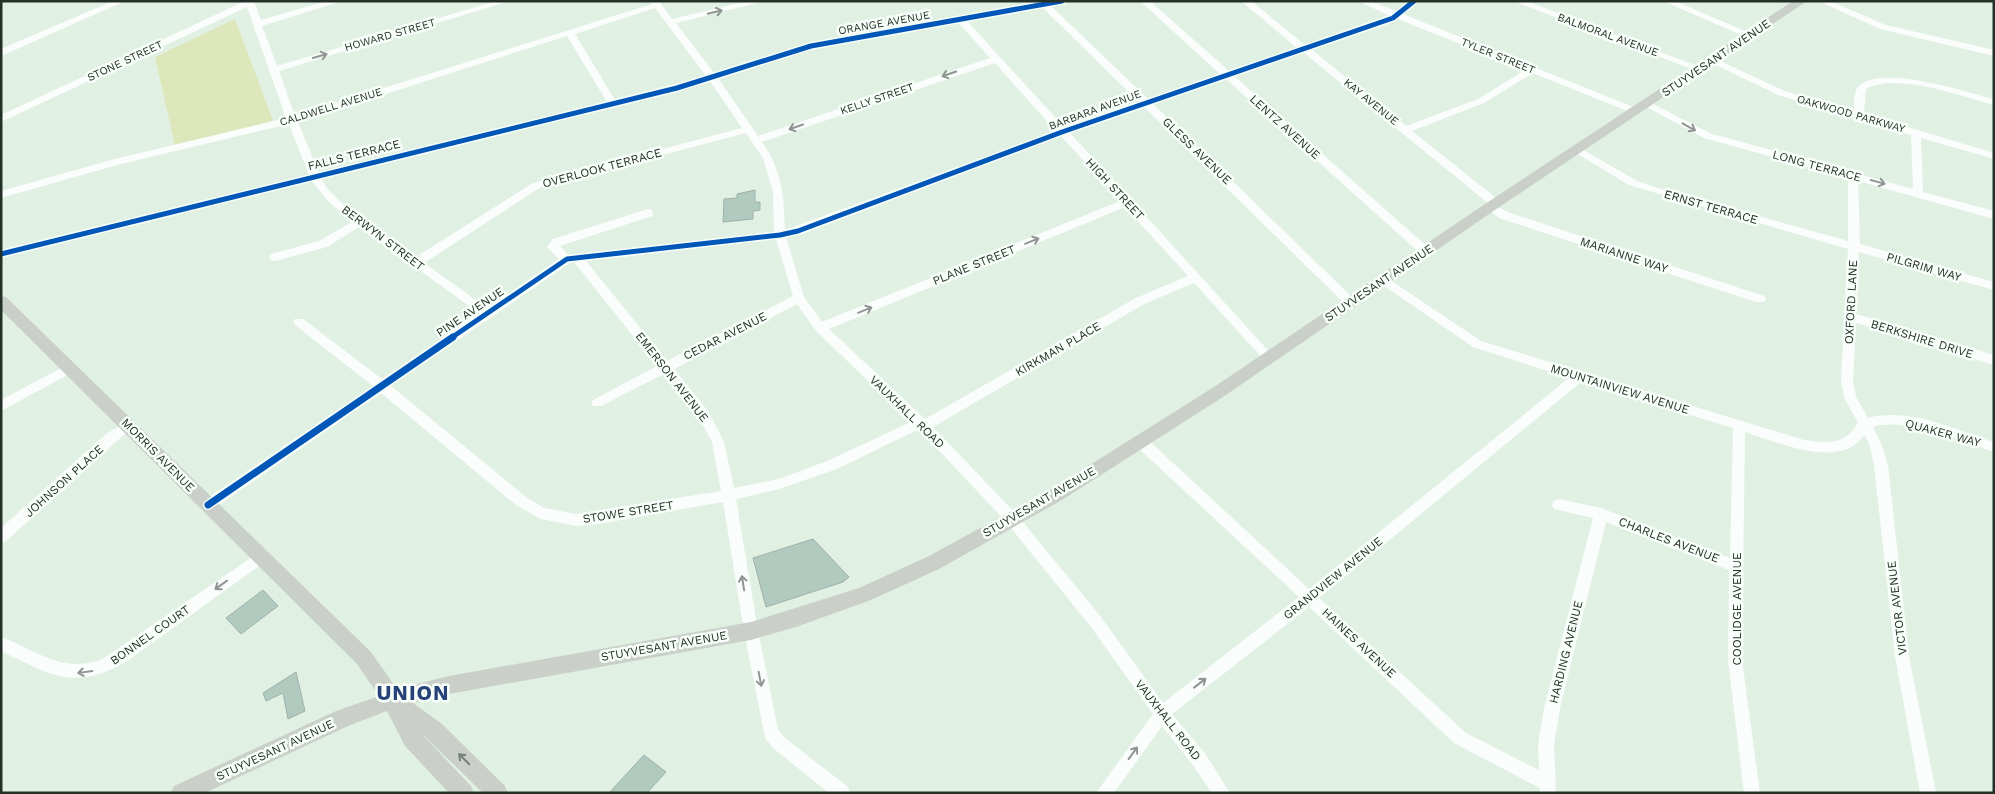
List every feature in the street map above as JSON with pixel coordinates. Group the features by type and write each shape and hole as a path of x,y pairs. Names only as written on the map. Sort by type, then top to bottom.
{"main road":[{"name":"STUYVESANT AVENUE","path":"181,793 343,718 393,700 449,686 751,631 796,618 864,594 933,562 1056,495 1269,358 1576,150 1801,1"},
{"name":"MORRIS AVENUE","path":"2,303 364,658 393,700 402,722 412,739 464,793"},
{"name":"MORRIS AVENUE","path":"393,700 435,731 498,793"}],"street":[{"path":"1,53 121,1"},
{"path":"258,24 338,1"},
{"name":"HOWARD STREET","path":"273,70 506,1"},
{"path":"670,22 761,1"},
{"name":"ORANGE AVENUE","path":"713,78 811,46 1062,1"},
{"name":"LENTZ AVENUE","path":"1144,1 1426,252"},
{"name":"KAY AVENUE","path":"1245,1 1405,130 1493,206"},
{"name":"TYLER STREET","path":"1362,1 1532,70 1641,107"},
{"name":"BARBARA AVENUE","path":"780,235 798,231 1062,132 1398,15 1414,1"},
{"name":"BALMORAL AVENUE","path":"1517,1 1700,68"},
{"path":"1667,1 1749,35"},
{"path":"1822,1 1883,27 1994,52"},
{"name":"BERWYN STREET","path":"249,2 314,177 333,199 359,222 488,314"},
{"name":"STONE STREET","path":"1,118 249,2"},
{"name":"VAUXHALL ROAD","path":"656,3 758,140 768,158 776,181 780,235 791,277 800,298 820,328 922,424 1012,519 1096,622 1222,793"},
{"name":"CALDWELL AVENUE","path":"1,195 115,162 292,120 570,33 656,3"},
{"name":"GLESS AVENUE","path":"1043,3 1147,102 1351,303"},
{"name":"HIGH STREET","path":"961,20 1269,358"},
{"path":"570,33 612,103"},
{"name":"KELLY STREET","path":"758,140 996,59"},
{"name":"OAKWOOD PARKWAY","path":"1713,61 1780,93 1994,156"},
{"path":"1405,130 1481,101 1532,70"},
{"name":"FALLS TERRACE","path":"1,254 713,78"},
{"path":"1859,116 1860,91 1863,87 1882,80 1906,82 1994,102"},
{"name":"LONG TERRACE","path":"1641,107 1708,136 1994,215"},
{"name":"OVERLOOK TERRACE","path":"416,263 537,185 749,129"},
{"path":"1916,134 1918,193"},
{"name":"ERNST TERRACE","path":"1576,150 1633,183 1854,247"},
{"name":"OXFORD LANE","path":"1853,176 1854,247 1847,380 1850,398 1863,425"},
{"name":"PLANE STREET","path":"820,328 1127,202"},
{"name":"MARIANNE WAY","path":"1493,206 1503,215 1760,299"},
{"name":"EMERSON AVENUE","path":"648,213 557,242 554,247 572,258 665,367 704,416 714,432 723,459 730,495 751,631 770,733 779,743 842,793"},
{"path":"275,258 323,244 359,222"},
{"name":"PINE AVENUE","path":"208,505 572,258 780,235"},
{"name":"PILGRIM WAY","path":"1854,247 1994,286"},
{"name":"KIRKMAN PLACE","path":"922,424 1140,301 1195,278"},
{"name":"MOUNTAINVIEW AVENUE","path":"1384,280 1477,344 1579,377 1804,445 1826,447 1848,444 1858,436 1863,425"},
{"name":"CEDAR AVENUE","path":"597,403 800,298"},
{"name":"BERKSHIRE DRIVE","path":"1851,316 1994,360"},
{"name":"STOWE STREET","path":"299,322 382,386 521,500 541,513 566,520 598,518 730,495 779,484 832,465 922,424"},
{"path":"1,406 69,369"},
{"name":"GRANDVIEW AVENUE","path":"1104,793 1162,714 1310,598 1579,377"},
{"name":"QUAKER WAY","path":"1863,425 1881,420 1924,425 1994,447"},
{"name":"COOLIDGE AVENUE","path":"1739,424 1735,660 1752,793"},
{"name":"VICTOR AVENUE","path":"1863,425 1874,443 1881,465 1902,656 1928,793"},
{"name":"JOHNSON PLACE","path":"1,537 111,438 128,426"},
{"name":"HAINES AVENUE","path":"1140,441 1460,738 1548,788"},
{"name":"CHARLES AVENUE","path":"1559,505 1601,514 1737,567"},
{"name":"HARDING AVENUE","path":"1548,788 1546,745 1552,708 1601,514"},
{"name":"BONNEL COURT","path":"1,644 70,673 100,669 120,658 261,557"}],"green space":[{"path":"235,19 273,121 175,146 155,57"}],"building":[{"path":"755,190 755,202 760,202 760,210 753,211 753,219 723,222 724,199 737,198 737,194"},
{"path":"813,539 849,577 843,582 766,607 753,558"},
{"path":"263,590 278,606 241,634 226,618"},
{"path":"296,672 305,711 288,719 283,693 266,701 263,693"},
{"path":"644,755 666,772 647,793 609,793"}],"cycle path":[{"path":"1,254 677,88 811,46 1062,1"},
{"path":"208,505 567,259 780,235 798,231 1062,132 1393,18 1414,1"}],"district":[{"name":"UNION","path":"413,692"}]}
